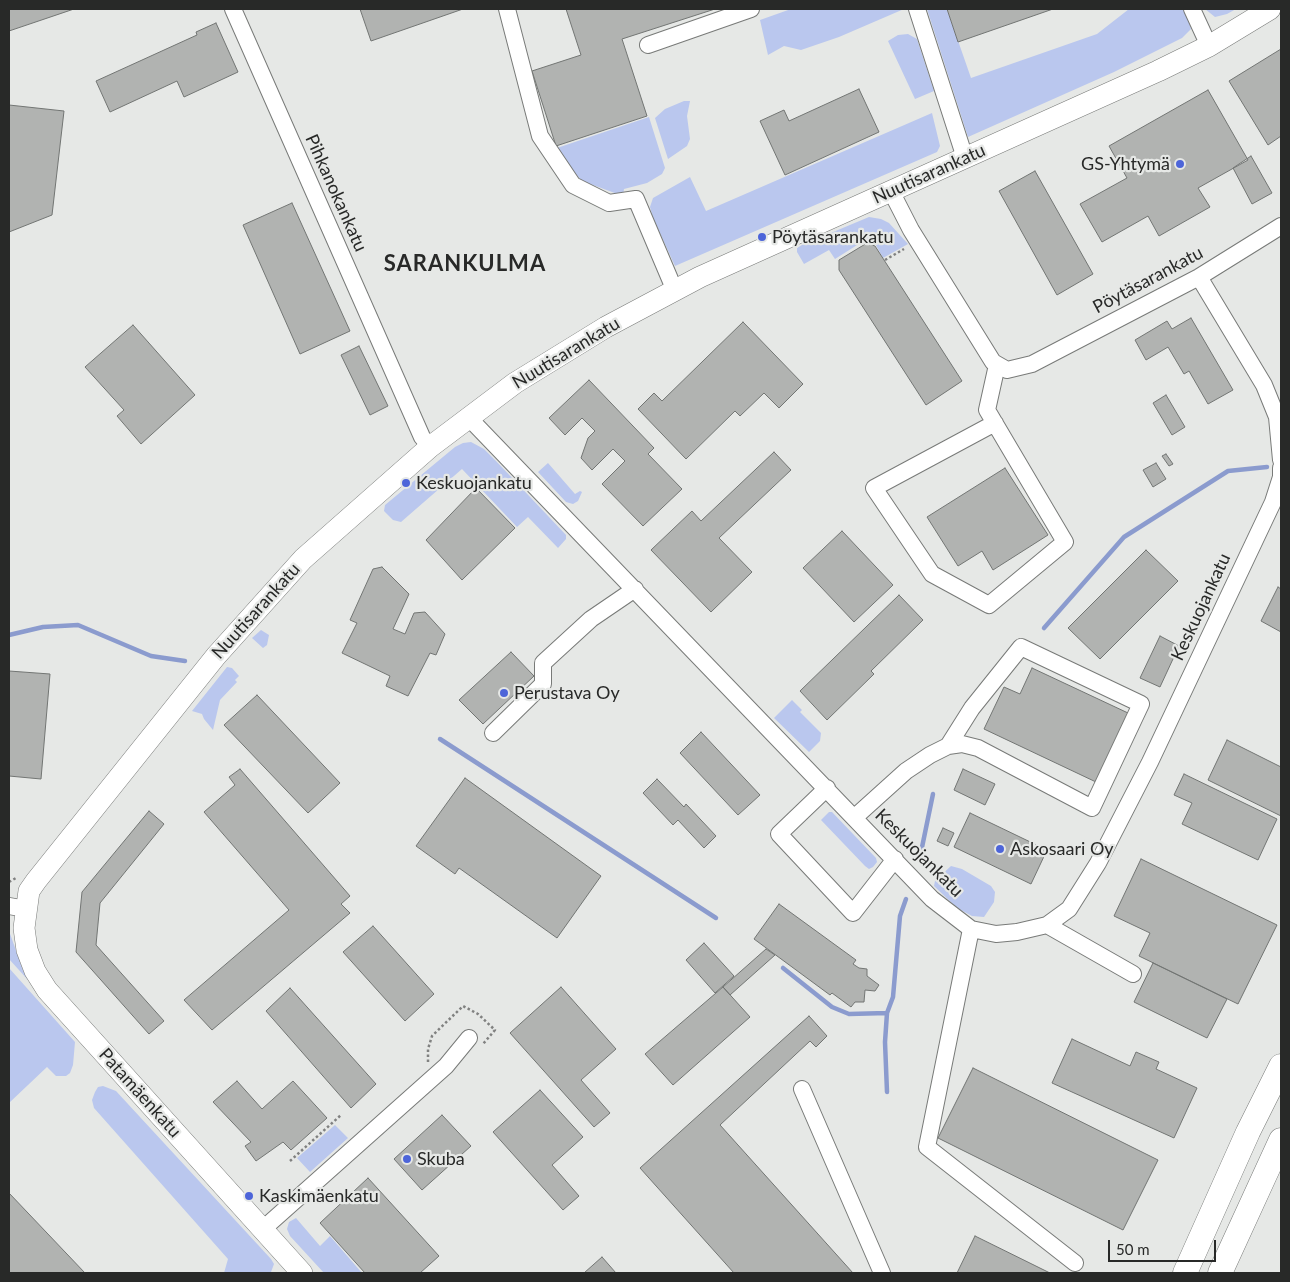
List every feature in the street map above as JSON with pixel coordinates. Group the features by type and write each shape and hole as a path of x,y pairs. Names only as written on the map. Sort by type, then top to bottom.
{"highway":[{"path":"1185,1273 1248,1132 1281,1066"},
{"path":"1220,1273 1281,1140"}],"main road":[{"name":"Nuutisarankatu","path":"17,908 36,881 137,753 270,594 303,559 430,447 523,378 606,327 675,291 1158,71 1209,46 1270,9"},
{"name":"Patamäenkatu","path":"17,908 24,928 27,950 35,971 47,990 302,1273"}],"street":[{"name":"Pihkanokankatu","path":"233,9 422,437 430,447"},
{"path":"507,9 540,136 573,185 609,203 636,199 675,291"},
{"path":"648,45 751,9"},
{"path":"917,9 964,158"},
{"path":"1192,9 1209,46"},
{"path":"891,191 911,230 993,362 997,365 987,410 995,423 1065,542 989,605 932,574 874,488 995,423"},
{"name":"Pöytäsarankatu","path":"997,365 1007,370 1013,370 1032,364 1199,277 1281,226"},
{"path":"1199,277 1264,385 1277,417 1281,460"},
{"name":"Keskuojankatu","path":"469,418 932,898 971,930 996,934 1017,932 1047,925 1069,909 1098,863 1150,762 1273,502 1281,477 1281,468"},
{"path":"493,732 543,684 543,663 591,618 635,590"},
{"path":"855,817 906,771 948,746 962,744 978,748 1092,808 1141,704 1021,647 972,708 948,746"},
{"path":"827,788 779,834 853,913 895,859"},
{"path":"1047,925 1133,974"},
{"path":"971,930 927,1147 1075,1263"},
{"path":"263,1229 446,1066 469,1038"},
{"path":"802,1089 882,1273"}],"path":[{"path":"885,260 910,246"},
{"path":"9,882 26,871 36,881"},
{"path":"290,1161 341,1115"}],"shaded area":[{"path":"791,9 904,9 839,37 801,50 784,46 768,55 760,20"},
{"path":"927,9 947,9 971,78 1097,34 1129,9 1185,9 1191,29 1182,38 1114,72 968,137"},
{"path":"1205,9 1236,9 1215,17"},
{"path":"908,34 917,39 934,91 915,99 888,41 898,35"},
{"path":"684,101 690,101 687,116 690,139 687,146 668,159 655,118 665,109"},
{"path":"932,113 940,146 937,152 675,266 653,218 650,207 653,198 690,177 706,211"},
{"path":"649,117 665,168 662,174 647,183 624,189 623,196 582,181 564,161 557,148"},
{"path":"869,217 881,219 889,223 908,244 883,258 873,240 865,240 835,259 829,250 804,264 797,252 797,248"},
{"path":"471,442 484,449 566,535 566,539 558,548 528,517 517,527 462,469 401,522 393,520 384,511 385,505 455,447"},
{"path":"548,463 575,494 580,491 582,492 578,501 573,504 566,502 538,472"},
{"path":"261,630 269,635 267,645 263,648 252,638"},
{"path":"227,667 232,668 239,676 235,680 237,682 220,700 213,730 202,714 192,711"},
{"path":"792,700 802,710 800,712 821,733 820,741 809,752 774,718"},
{"path":"829,812 832,812 876,858 877,862 873,867 869,869 865,866 821,820"},
{"path":"951,866 962,869 991,886 995,892 994,902 984,917 972,916 957,908 934,886 935,881"},
{"path":"9,931 23,970 28,980 9,959"},
{"path":"9,968 75,1042 73,1065 70,1073 66,1076 56,1076 47,1067 9,1103"},
{"path":"103,1086 116,1091 271,1259 274,1264 271,1272 224,1273 228,1259 94,1108 92,1100 95,1092 98,1087"},
{"path":"335,1125 348,1138 310,1172 297,1158"},
{"path":"296,1218 320,1246 330,1236 362,1273 324,1273 290,1236 287,1229 289,1222"}],"building":[{"path":"9,9 74,9 9,31"},
{"path":"360,9 463,9 371,41"},
{"path":"566,9 715,9 622,39 647,116 556,146 532,71 581,55"},
{"path":"947,9 1053,9 958,42"},
{"path":"216,23 238,72 184,97 177,81 110,112 96,81 197,35 196,32"},
{"path":"1281,49 1281,136 1268,145 1229,81"},
{"path":"859,89 879,132 785,175 760,121 784,110 789,121"},
{"name":"GS-Yhtymä","path":"1208,90 1248,160 1198,188 1210,207 1159,236 1148,216 1102,242 1080,204 1127,178 1109,146"},
{"path":"9,105 64,111 52,215 9,232"},
{"path":"1251,156 1272,193 1252,204 1233,168"},
{"path":"1035,171 1093,274 1057,295 999,191"},
{"path":"292,203 350,331 300,354 243,225"},
{"path":"867,243 875,246 962,381 926,405 839,270 839,260"},
{"path":"1191,318 1233,390 1208,404 1189,371 1184,374 1168,347 1146,360 1135,340 1167,321 1172,329"},
{"path":"743,322 803,384 779,408 764,393 740,416 735,411 686,459 638,409 654,393 662,401"},
{"path":"133,325 195,395 141,444 117,416 124,410 85,367"},
{"path":"359,346 388,406 370,415 341,355"},
{"path":"589,380 654,448 648,454 682,489 643,526 602,484 625,461 613,449 592,470 581,458 588,438 595,431 582,418 565,435 549,418"},
{"path":"1166,395 1185,427 1172,435 1153,403"},
{"path":"774,452 791,470 719,538 752,572 711,612 651,550 692,511 701,521"},
{"path":"1166,454 1173,464 1169,466 1162,456"},
{"path":"1156,463 1166,479 1153,487 1143,470"},
{"path":"1005,468 1048,535 993,570 982,551 958,566 927,517"},
{"path":"476,488 515,528 462,580 426,540"},
{"path":"842,531 893,585 854,622 803,568"},
{"path":"1146,550 1178,581 1100,659 1068,628"},
{"path":"382,567 409,594 393,629 405,634 414,613 425,612 445,634 436,655 430,653 408,696 386,686 390,676 342,653 357,623 350,620 373,569"},
{"path":"1278,587 1281,589 1281,632 1261,621"},
{"path":"899,595 923,620 871,671 874,674 827,720 800,691"},
{"path":"1160,636 1179,646 1160,687 1140,678"},
{"path":"511,652 534,676 483,724 459,700"},
{"path":"1032,668 1128,713 1096,782 984,729 1004,687 1020,694"},
{"path":"9,671 50,674 41,779 9,776"},
{"path":"257,695 340,783 308,813 224,725"},
{"path":"701,732 760,795 738,815 680,753"},
{"path":"1227,740 1281,767 1281,816 1208,780"},
{"path":"240,769 350,896 341,904 350,913 212,1030 184,1000 289,910 204,812 235,785 229,777"},
{"path":"963,769 995,784 985,805 954,790"},
{"path":"1184,774 1277,819 1258,860 1182,824 1192,803 1174,795"},
{"path":"465,778 601,876 557,938 459,868 455,874 416,846"},
{"path":"657,779 684,807 686,804 716,836 704,848 678,820 673,825 643,793"},
{"path":"149,811 164,824 100,903 96,945 164,1021 149,1034 76,952 82,892"},
{"name":"Askosaari Oy","path":"970,813 1047,850 1031,884 954,847"},
{"path":"943,828 954,833 948,846 937,841"},
{"path":"1141,859 1277,925 1238,1004 1139,956 1150,933 1114,916"},
{"path":"779,904 856,960 853,964 859,968 867,969 867,976 879,985 875,991 865,990 864,1002 855,1002 851,1007 832,993 830,995 754,939"},
{"path":"373,926 434,994 405,1021 343,952"},
{"path":"704,943 734,976 715,993 686,960"},
{"path":"766,949 775,955 730,995 723,987"},
{"path":"1153,963 1227,999 1207,1038 1134,1002"},
{"path":"561,987 616,1049 581,1080 610,1113 594,1127 510,1033"},
{"path":"723,987 750,1017 673,1085 645,1054"},
{"path":"290,988 376,1084 351,1108 266,1011"},
{"path":"809,1016 827,1036 816,1047 810,1041 720,1125 853,1273 734,1273 640,1168"},
{"path":"1072,1039 1130,1066 1136,1052 1159,1062 1156,1069 1197,1088 1174,1138 1052,1083"},
{"path":"973,1068 1158,1160 1123,1230 938,1138"},
{"path":"237,1081 262,1109 293,1081 327,1118 291,1150 283,1142 256,1161 245,1146 251,1142 213,1102"},
{"path":"540,1090 583,1137 552,1165 579,1196 563,1210 493,1132"},
{"path":"442,1115 471,1146 422,1190 394,1159"},
{"path":"368,1178 439,1256 420,1273 365,1273 320,1223"},
{"path":"9,1193 85,1273 9,1273"},
{"path":"975,1236 1050,1273 957,1273"},
{"path":"602,1257 616,1273 584,1273"}],"waterway":[{"path":"1044,628 1124,537 1228,471 1267,467"},
{"path":"9,635 43,627 78,625 151,656 185,661"},
{"path":"440,739 716,918"},
{"path":"920,857 933,794"},
{"path":"887,1092 885,1042 887,1013 893,997 900,916 906,899"},
{"path":"783,968 832,1007 849,1014 887,1013"}],"place":[{"name":"GS-Yhtymä","path":"1180,164"},
{"name":"Pöytäsarankatu","path":"762,237"},
{"name":"Keskuojankatu","path":"406,483"},
{"name":"Perustava Oy","path":"504,693"},
{"name":"Askosaari Oy","path":"1000,849"},
{"name":"Skuba","path":"407,1159"},
{"name":"Kaskimäenkatu","path":"249,1196"}],"district":[{"name":"SARANKULMA","path":"465,264"}]}
